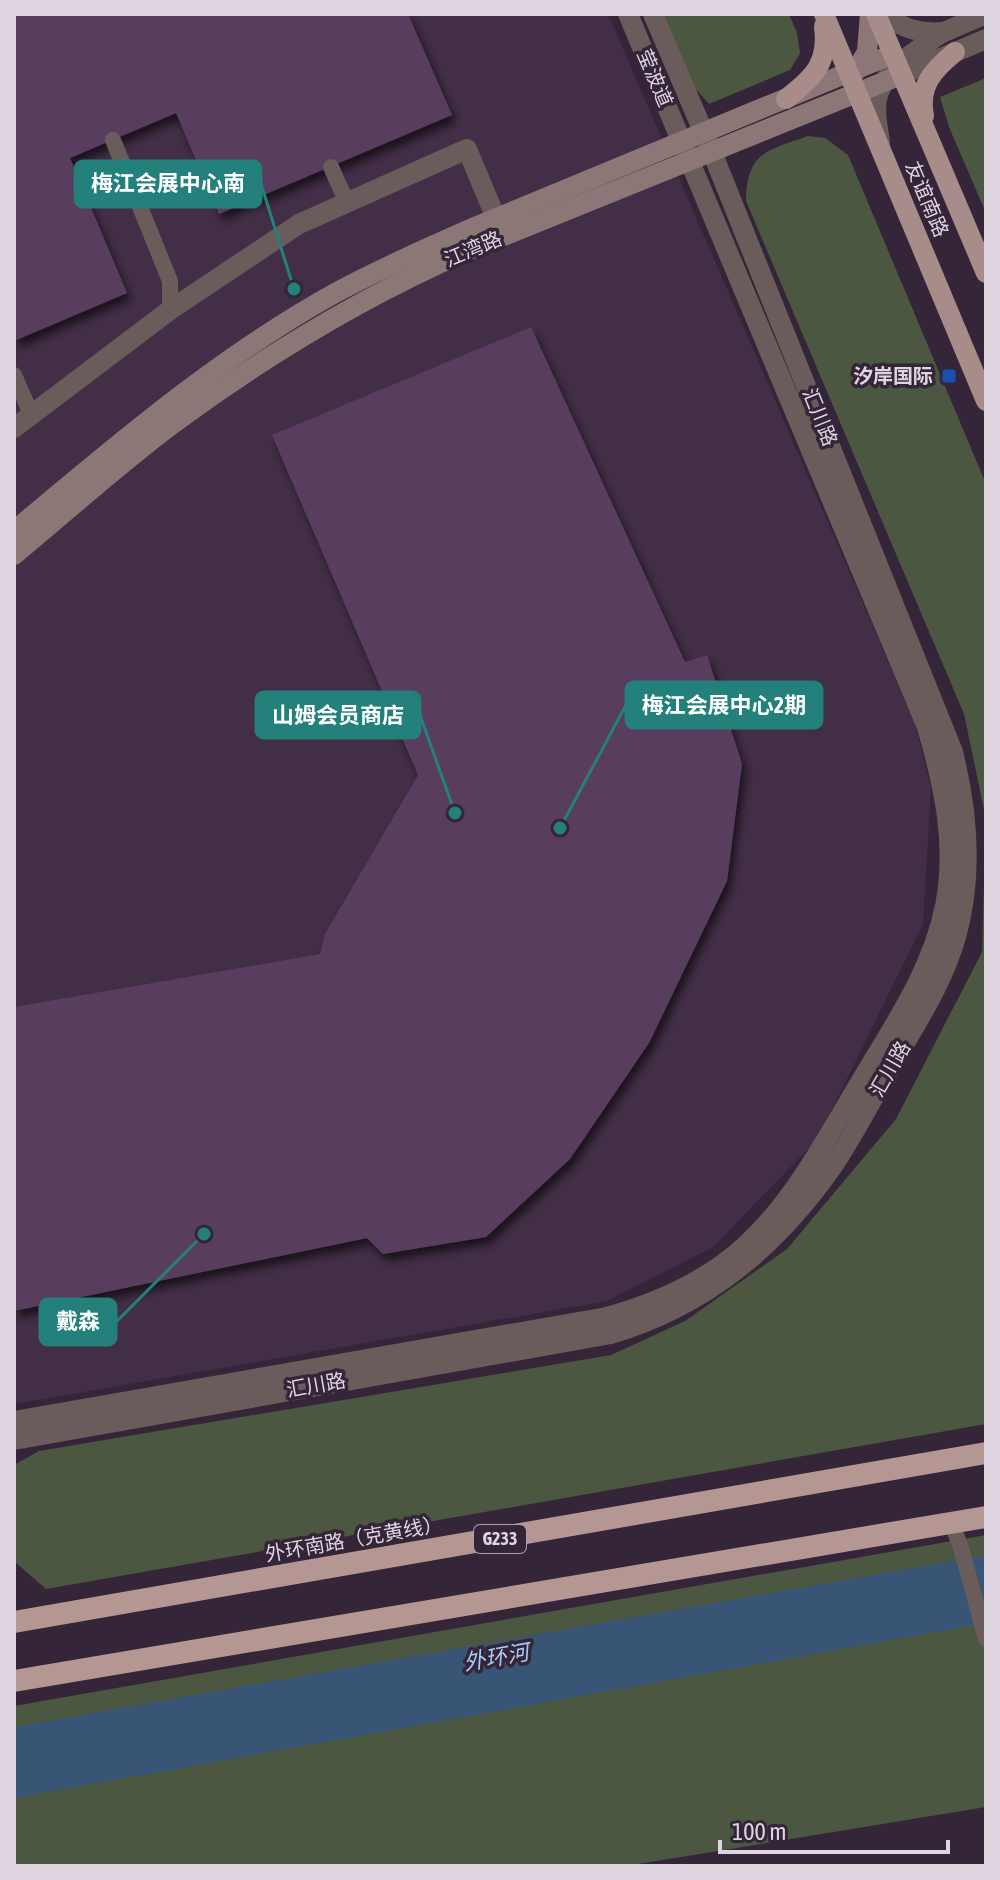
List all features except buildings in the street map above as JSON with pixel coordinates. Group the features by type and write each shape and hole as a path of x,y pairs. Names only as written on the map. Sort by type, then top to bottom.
{"highway":[{"name":"外环南路（克黄线）","path":"14,1622 986,1453"},
{"path":"14,1681 986,1517"}],"main road":[{"name":"友谊南路","path":"823,14 853,78 986,401"},
{"path":"786,99 821,64 825,46 823,14"},
{"name":"友谊南路","path":"873,14 894,69 927,132 986,273"},
{"path":"853,78 867,52 873,14"},
{"path":"927,132 922,107 926,81 955,52"},
{"name":"江湾路","path":"708,142 792,120 834,95 853,78 894,69"},
{"name":"江湾路","path":"14,555 177,421 326,322 413,275 708,142 786,99 894,69"},
{"name":"江湾路","path":"14,531 133,431 248,348 335,293 415,253 496,218 686,151"}],"street":[{"name":"莹波道","path":"628,14 686,151"},
{"name":"莹波道","path":"653,14 708,142"},
{"path":"885,14 906,28 943,32"},
{"path":"882,154 878,93 894,69 943,32 986,14"},
{"name":"江湾路","path":"894,69 955,52 986,39"},
{"path":"113,140 170,281 170,310"},
{"name":"汇川路","path":"14,1440 611,1334 644,1324 673,1310 729,1278 766,1245 798,1210 834,1165 940,983 956,936 967,838 963,792 953,752 708,142"},
{"path":"14,428 170,310 299,224 467,149 496,218"},
{"name":"汇川路","path":"14,1421 607,1317 642,1307 677,1291 712,1271 745,1246 768,1222 817,1155 923,975 945,905 951,850 937,761 927,727 686,151"},
{"path":"331,167 347,203"},
{"path":"14,375 31,414"},
{"path":"952,1524 985,1637"}],"shaded area":[{"path":"14,14 608,14 916,726 931,789 923,924 817,1140 713,1247 607,1301 14,1404"}],"green space":[{"path":"662,14 789,14 797,33 800,53 790,70 709,104 691,84"},
{"path":"986,78 986,213 949,127 940,97"},
{"path":"808,136 825,138 848,155 986,484 986,819 964,714 746,201 750,172 755,163 770,150"},
{"path":"986,822 986,1424 46,1589 14,1561 14,1465 39,1451 611,1355 685,1321 787,1249 896,1119 982,952"},
{"path":"986,1535 986,1807 626,1866 14,1866 14,1706"}],"water":[{"name":"外环河","path":"986,1555 986,1623 14,1798 14,1727"}],"place":[{"name":"梅江会展中心南","path":"294,289"},
{"name":"汐岸国际","path":"949,376"},
{"name":"山姆会员商店","path":"455,813"},
{"name":"梅江会展中心2期","path":"560,828"},
{"name":"戴森","path":"204,1234"}]}
